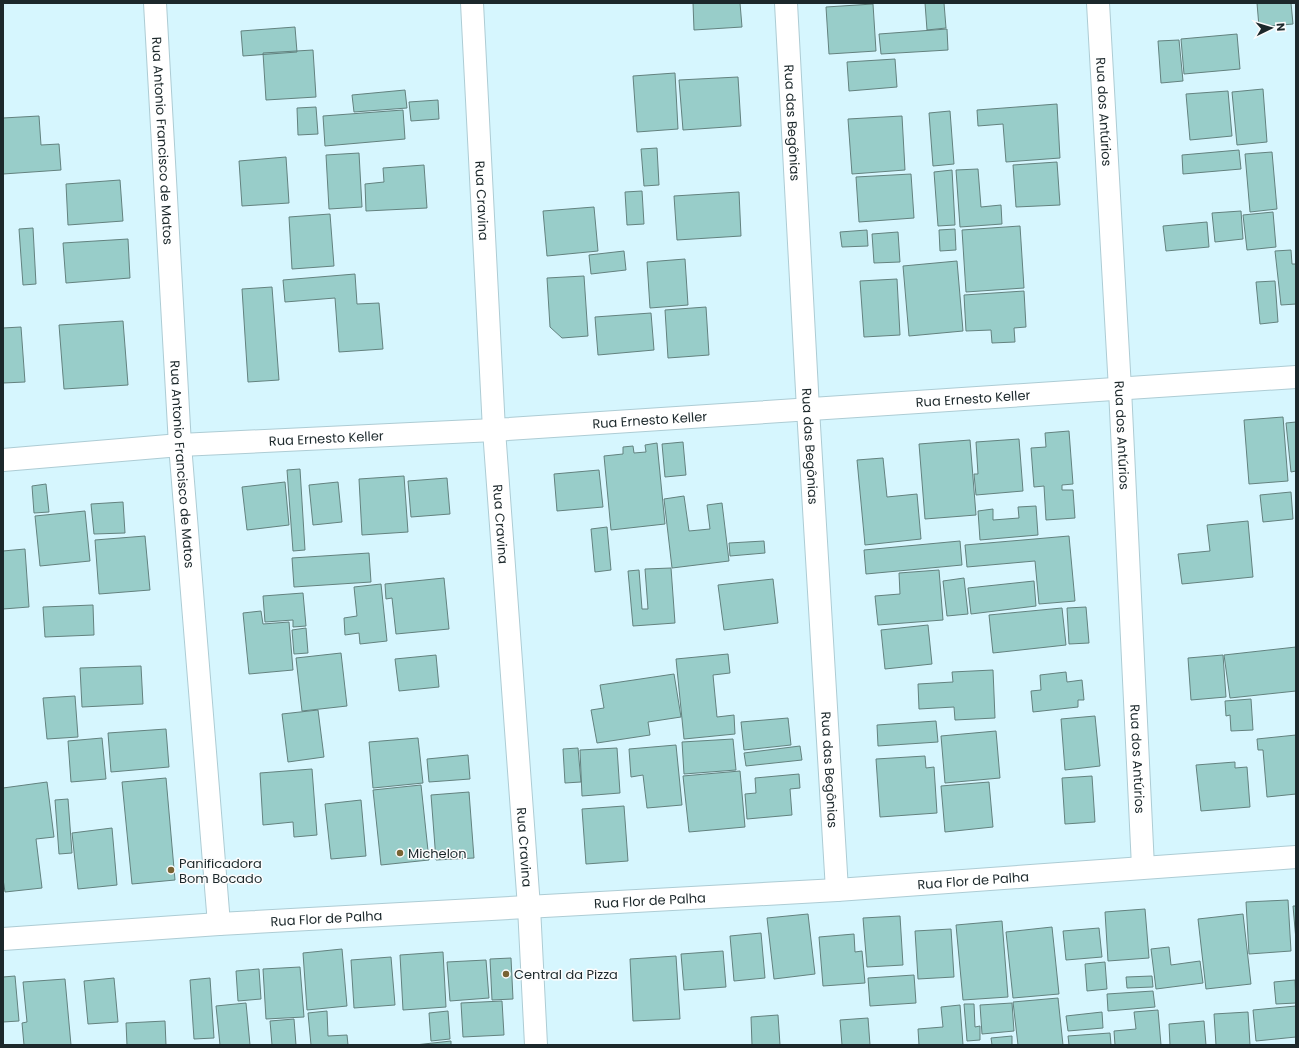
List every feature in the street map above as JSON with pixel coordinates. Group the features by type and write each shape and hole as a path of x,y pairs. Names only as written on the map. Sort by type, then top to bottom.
{"street":[{"name":"Rua Antonio Francisco de Matos","path":"155,3 180,445 220,924"},
{"name":"Rua Cravina","path":"472,3 494,430 529,907 536,1045"},
{"name":"Rua das Begônias","path":"786,3 808,409 837,890"},
{"name":"Rua dos Antúrios","path":"1098,3 1120,389 1143,867"},
{"name":"Rua Ernesto Keller","path":"3,460 180,445 494,430 1296,377"},
{"name":"Rua Flor de Palha","path":"3,939 220,924 837,890 1296,856"}],"building":[{"path":"693,3 740,3 742,27 694,30"},
{"path":"925,3 944,3 946,28 927,30"},
{"path":"1257,3 1291,3 1293,24 1259,27"},
{"path":"873,4 876,51 829,54 826,7"},
{"path":"295,27 297,52 243,56 241,31"},
{"path":"947,29 948,50 881,54 879,34"},
{"path":"1237,34 1240,69 1184,74 1181,39"},
{"path":"1179,40 1183,81 1161,83 1158,41"},
{"path":"313,50 316,97 266,100 263,53"},
{"path":"895,59 897,87 849,91 847,62"},
{"path":"675,73 678,129 637,132 633,76"},
{"path":"738,77 741,126 683,130 679,80"},
{"path":"1263,89 1267,142 1237,145 1232,92"},
{"path":"405,90 407,108 354,112 352,95"},
{"path":"1228,91 1232,136 1190,140 1186,94"},
{"path":"438,100 439,119 411,121 409,102"},
{"path":"1057,104 1060,158 1006,162 1003,124 978,126 977,110"},
{"path":"316,107 318,134 298,135 297,108"},
{"path":"403,110 405,139 325,146 323,116"},
{"path":"950,111 954,164 933,166 929,113"},
{"path":"39,116 41,145 59,144 61,170 3,174 3,118"},
{"path":"902,116 905,170 852,174 848,119"},
{"path":"657,148 659,185 644,186 641,149"},
{"path":"1239,150 1241,169 1183,174 1182,155"},
{"path":"1272,152 1277,209 1250,212 1245,154"},
{"path":"359,153 362,207 329,209 326,155"},
{"path":"286,157 289,203 242,206 239,161"},
{"path":"1057,162 1060,205 1016,207 1013,165"},
{"path":"424,165 427,208 366,211 365,184 384,182 383,168"},
{"path":"978,169 981,207 1001,205 1002,224 960,227 956,170"},
{"path":"952,170 955,225 938,226 934,172"},
{"path":"911,174 914,218 859,222 856,177"},
{"path":"120,180 123,221 68,225 66,184"},
{"path":"642,191 644,224 627,225 625,192"},
{"path":"739,192 741,236 677,240 674,196"},
{"path":"594,207 598,251 547,256 543,211"},
{"path":"1241,211 1243,239 1215,242 1212,213"},
{"path":"1273,212 1276,247 1247,250 1243,215"},
{"path":"330,214 334,266 292,269 289,217"},
{"path":"1207,222 1209,247 1166,251 1163,226"},
{"path":"1020,226 1024,288 966,292 962,230"},
{"path":"33,228 36,284 23,285 19,229"},
{"path":"955,229 956,250 940,251 939,230"},
{"path":"867,230 868,246 842,247 840,232"},
{"path":"898,232 900,262 874,263 872,234"},
{"path":"128,239 130,278 66,283 63,243"},
{"path":"1291,250 1292,264 1296,264 1296,304 1281,305 1275,251"},
{"path":"624,251 626,270 591,274 589,255"},
{"path":"685,259 688,305 650,308 647,262"},
{"path":"957,261 963,331 909,336 903,266"},
{"path":"355,274 357,304 379,303 383,349 339,352 335,298 285,302 283,280"},
{"path":"584,276 588,336 562,338 550,327 547,278"},
{"path":"897,279 900,335 864,337 860,281"},
{"path":"1275,281 1278,322 1260,324 1256,282"},
{"path":"272,287 279,380 248,382 242,289"},
{"path":"1024,291 1026,327 1014,328 1015,342 992,343 991,330 966,331 964,295"},
{"path":"706,307 709,355 668,358 665,310"},
{"path":"651,313 654,350 598,355 595,317"},
{"path":"123,321 128,385 64,389 59,325"},
{"path":"21,327 25,382 3,383 3,328"},
{"path":"1283,417 1288,481 1249,484 1244,420"},
{"path":"1296,422 1296,471 1291,472 1286,423"},
{"path":"1069,431 1073,484 1062,485 1062,490 1073,490 1075,518 1046,520 1044,486 1034,487 1031,448 1046,447 1045,433"},
{"path":"1019,439 1023,491 976,495 974,474 978,474 976,442"},
{"path":"970,440 976,515 925,519 919,444"},
{"path":"683,442 686,475 665,477 662,444"},
{"path":"657,443 665,524 611,530 604,456 623,454 623,447 633,446 634,453 646,452 645,445"},
{"path":"883,458 887,497 917,494 921,539 865,545 857,460"},
{"path":"300,469 305,550 293,551 287,470"},
{"path":"599,470 603,507 557,511 554,474"},
{"path":"404,476 408,532 362,535 359,479"},
{"path":"447,478 450,514 411,517 408,481"},
{"path":"285,482 289,525 247,530 242,487"},
{"path":"338,482 342,522 313,525 309,485"},
{"path":"46,484 49,512 34,513 32,486"},
{"path":"1291,492 1293,519 1263,522 1260,495"},
{"path":"684,496 689,531 710,529 707,505 722,503 729,561 672,568 664,499"},
{"path":"123,502 125,533 94,534 91,504"},
{"path":"1036,506 1038,535 980,540 978,511 993,509 993,520 1019,518 1018,507"},
{"path":"85,511 90,561 40,566 35,516"},
{"path":"1248,521 1253,577 1182,584 1178,554 1210,551 1207,525"},
{"path":"607,527 611,570 595,572 591,529"},
{"path":"145,536 150,590 99,594 95,540"},
{"path":"1069,536 1075,601 1039,604 1035,561 967,567 965,545"},
{"path":"764,541 765,553 730,556 729,543"},
{"path":"960,541 962,565 866,574 864,550"},
{"path":"25,549 29,607 3,609 3,551"},
{"path":"369,553 371,582 294,587 292,558"},
{"path":"671,568 675,623 633,626 628,571 639,570 642,609 648,609 645,569"},
{"path":"939,570 943,620 878,625 875,596 900,594 899,573"},
{"path":"444,578 449,629 396,634 392,598 386,599 385,584"},
{"path":"964,578 968,614 947,616 943,581"},
{"path":"773,579 778,623 724,630 718,585"},
{"path":"1034,581 1036,606 971,614 968,588"},
{"path":"381,584 387,641 360,644 359,633 345,635 344,618 357,616 354,587"},
{"path":"303,593 306,626 293,627 293,620 265,622 263,596"},
{"path":"93,605 94,635 45,637 43,607"},
{"path":"1086,607 1089,643 1069,644 1067,608"},
{"path":"1062,608 1066,645 993,653 989,615"},
{"path":"261,611 263,624 289,622 293,670 249,674 243,613"},
{"path":"928,625 932,664 885,669 881,630"},
{"path":"306,628 308,653 294,654 292,630"},
{"path":"1296,647 1296,691 1230,698 1224,655"},
{"path":"341,653 347,706 302,711 296,658"},
{"path":"728,654 730,673 713,675 717,717 734,715 735,734 684,739 676,659"},
{"path":"436,655 439,687 399,691 395,659"},
{"path":"1223,655 1226,697 1191,700 1188,658"},
{"path":"141,666 143,704 82,707 80,668"},
{"path":"993,670 995,718 955,720 954,707 919,709 918,684 953,682 952,672"},
{"path":"1066,672 1067,682 1082,680 1084,700 1078,700 1078,707 1033,712 1031,691 1041,690 1040,675"},
{"path":"674,674 681,717 648,722 650,735 597,743 591,710 604,708 600,685"},
{"path":"75,696 78,737 47,739 43,698"},
{"path":"1251,699 1253,730 1231,731 1230,715 1226,716 1225,701"},
{"path":"318,710 324,757 288,762 282,714"},
{"path":"1095,716 1100,766 1065,770 1061,719"},
{"path":"788,718 791,745 744,750 741,722"},
{"path":"936,721 938,742 878,746 877,725"},
{"path":"166,729 169,767 111,772 108,733"},
{"path":"996,731 1000,778 945,783 941,736"},
{"path":"1296,735 1296,794 1267,797 1263,750 1258,750 1257,739"},
{"path":"102,738 106,779 71,782 68,741"},
{"path":"418,738 423,783 373,788 369,742"},
{"path":"733,739 736,770 684,774 682,742"},
{"path":"676,745 682,805 647,808 643,775 631,777 629,749"},
{"path":"800,746 802,760 746,766 744,753"},
{"path":"578,748 581,782 565,783 563,749"},
{"path":"617,748 620,793 582,796 580,750"},
{"path":"468,755 470,779 429,782 427,759"},
{"path":"925,756 926,768 934,767 937,813 880,817 876,759"},
{"path":"1235,762 1235,768 1247,767 1250,807 1201,811 1196,765"},
{"path":"312,769 317,835 294,837 293,822 263,825 260,773"},
{"path":"740,771 745,827 689,832 683,776"},
{"path":"799,774 800,788 790,789 792,815 747,819 745,794 756,793 755,778"},
{"path":"1092,776 1095,822 1065,824 1062,778"},
{"path":"166,778 175,880 132,884 122,782"},
{"path":"47,782 54,837 36,839 42,888 5,892 3,879 3,788"},
{"path":"989,782 993,827 945,832 941,786"},
{"path":"421,785 429,860 381,865 373,790"},
{"path":"469,792 474,858 436,860 431,795"},
{"path":"68,799 72,853 59,854 55,800"},
{"path":"361,800 366,856 331,859 325,804"},
{"path":"624,806 628,861 586,864 582,809"},
{"path":"112,828 117,885 78,889 72,833"},
{"path":"1288,900 1291,951 1249,954 1246,902"},
{"path":"1293,906 1296,906 1296,940"},
{"path":"1145,909 1149,958 1108,961 1105,912"},
{"path":"808,914 815,974 774,979 767,918"},
{"path":"1243,914 1251,984 1206,989 1198,919"},
{"path":"900,916 903,965 867,967 863,918"},
{"path":"1002,921 1008,997 963,1000 956,925"},
{"path":"1052,927 1059,994 1013,998 1006,932"},
{"path":"1099,928 1102,957 1066,960 1063,931"},
{"path":"951,929 954,977 918,979 915,931"},
{"path":"761,933 765,978 734,981 730,936"},
{"path":"854,934 855,952 862,951 865,983 823,986 819,937"},
{"path":"1169,947 1171,965 1200,961 1203,983 1156,989 1151,949"},
{"path":"342,949 347,1006 307,1010 303,953"},
{"path":"723,951 726,987 684,990 681,954"},
{"path":"443,952 446,1007 403,1010 400,955"},
{"path":"676,956 680,1019 633,1021 630,959"},
{"path":"391,957 395,1005 354,1008 351,960"},
{"path":"511,958 513,999 492,1000 490,959"},
{"path":"486,960 489,998 450,1001 447,962"},
{"path":"1105,962 1107,989 1087,991 1085,964"},
{"path":"300,967 304,1017 266,1019 263,969"},
{"path":"259,969 261,999 238,1001 236,971"},
{"path":"914,975 916,1003 870,1006 868,978"},
{"path":"15,976 19,1021 3,1022 3,977"},
{"path":"1152,976 1153,987 1127,988 1126,977"},
{"path":"114,978 118,1022 88,1024 84,981"},
{"path":"210,978 214,1038 194,1039 190,980"},
{"path":"65,979 71,1045 24,1045 22,1023 27,1022 23,982"},
{"path":"1295,980 1296,1003 1276,1004 1274,982"},
{"path":"1153,991 1155,1007 1108,1011 1107,994"},
{"path":"1058,998 1063,1045 1018,1045 1013,1002"},
{"path":"502,1001 504,1035 463,1037 461,1003"},
{"path":"246,1003 250,1045 220,1045 216,1006"},
{"path":"1012,1003 1014,1031 982,1034 980,1005"},
{"path":"964,1004 974,1004 975,1027 980,1026 980,1040 967,1041"},
{"path":"960,1005 963,1045 919,1045 918,1029 943,1027 941,1007"},
{"path":"1296,1006 1296,1037 1256,1041 1253,1010"},
{"path":"1158,1010 1161,1045 1115,1045 1114,1031 1136,1029 1134,1012"},
{"path":"327,1011 328,1036 347,1035 348,1045 311,1045 308,1013"},
{"path":"448,1011 450,1039 431,1041 429,1013"},
{"path":"1102,1012 1103,1028 1068,1031 1066,1016"},
{"path":"1248,1012 1250,1045 1216,1045 1214,1014"},
{"path":"778,1015 780,1045 752,1045 751,1017"},
{"path":"868,1018 870,1045 842,1045 840,1020"},
{"path":"294,1019 296,1045 272,1045 270,1021"},
{"path":"165,1021 166,1045 127,1045 126,1023"},
{"path":"1204,1021 1206,1045 1170,1045 1169,1024"},
{"path":"1110,1033 1111,1045 1069,1045 1068,1036"},
{"path":"1012,1036 1012,1045 992,1045 991,1038"},
{"path":"451,1041 451,1045 415,1045"}],"place":[{"name":"Michelon","path":"400,853"},
{"name":"Panificadora Bom Bocado","path":"171,870"},
{"name":"Central da Pizza","path":"506,974"}]}
